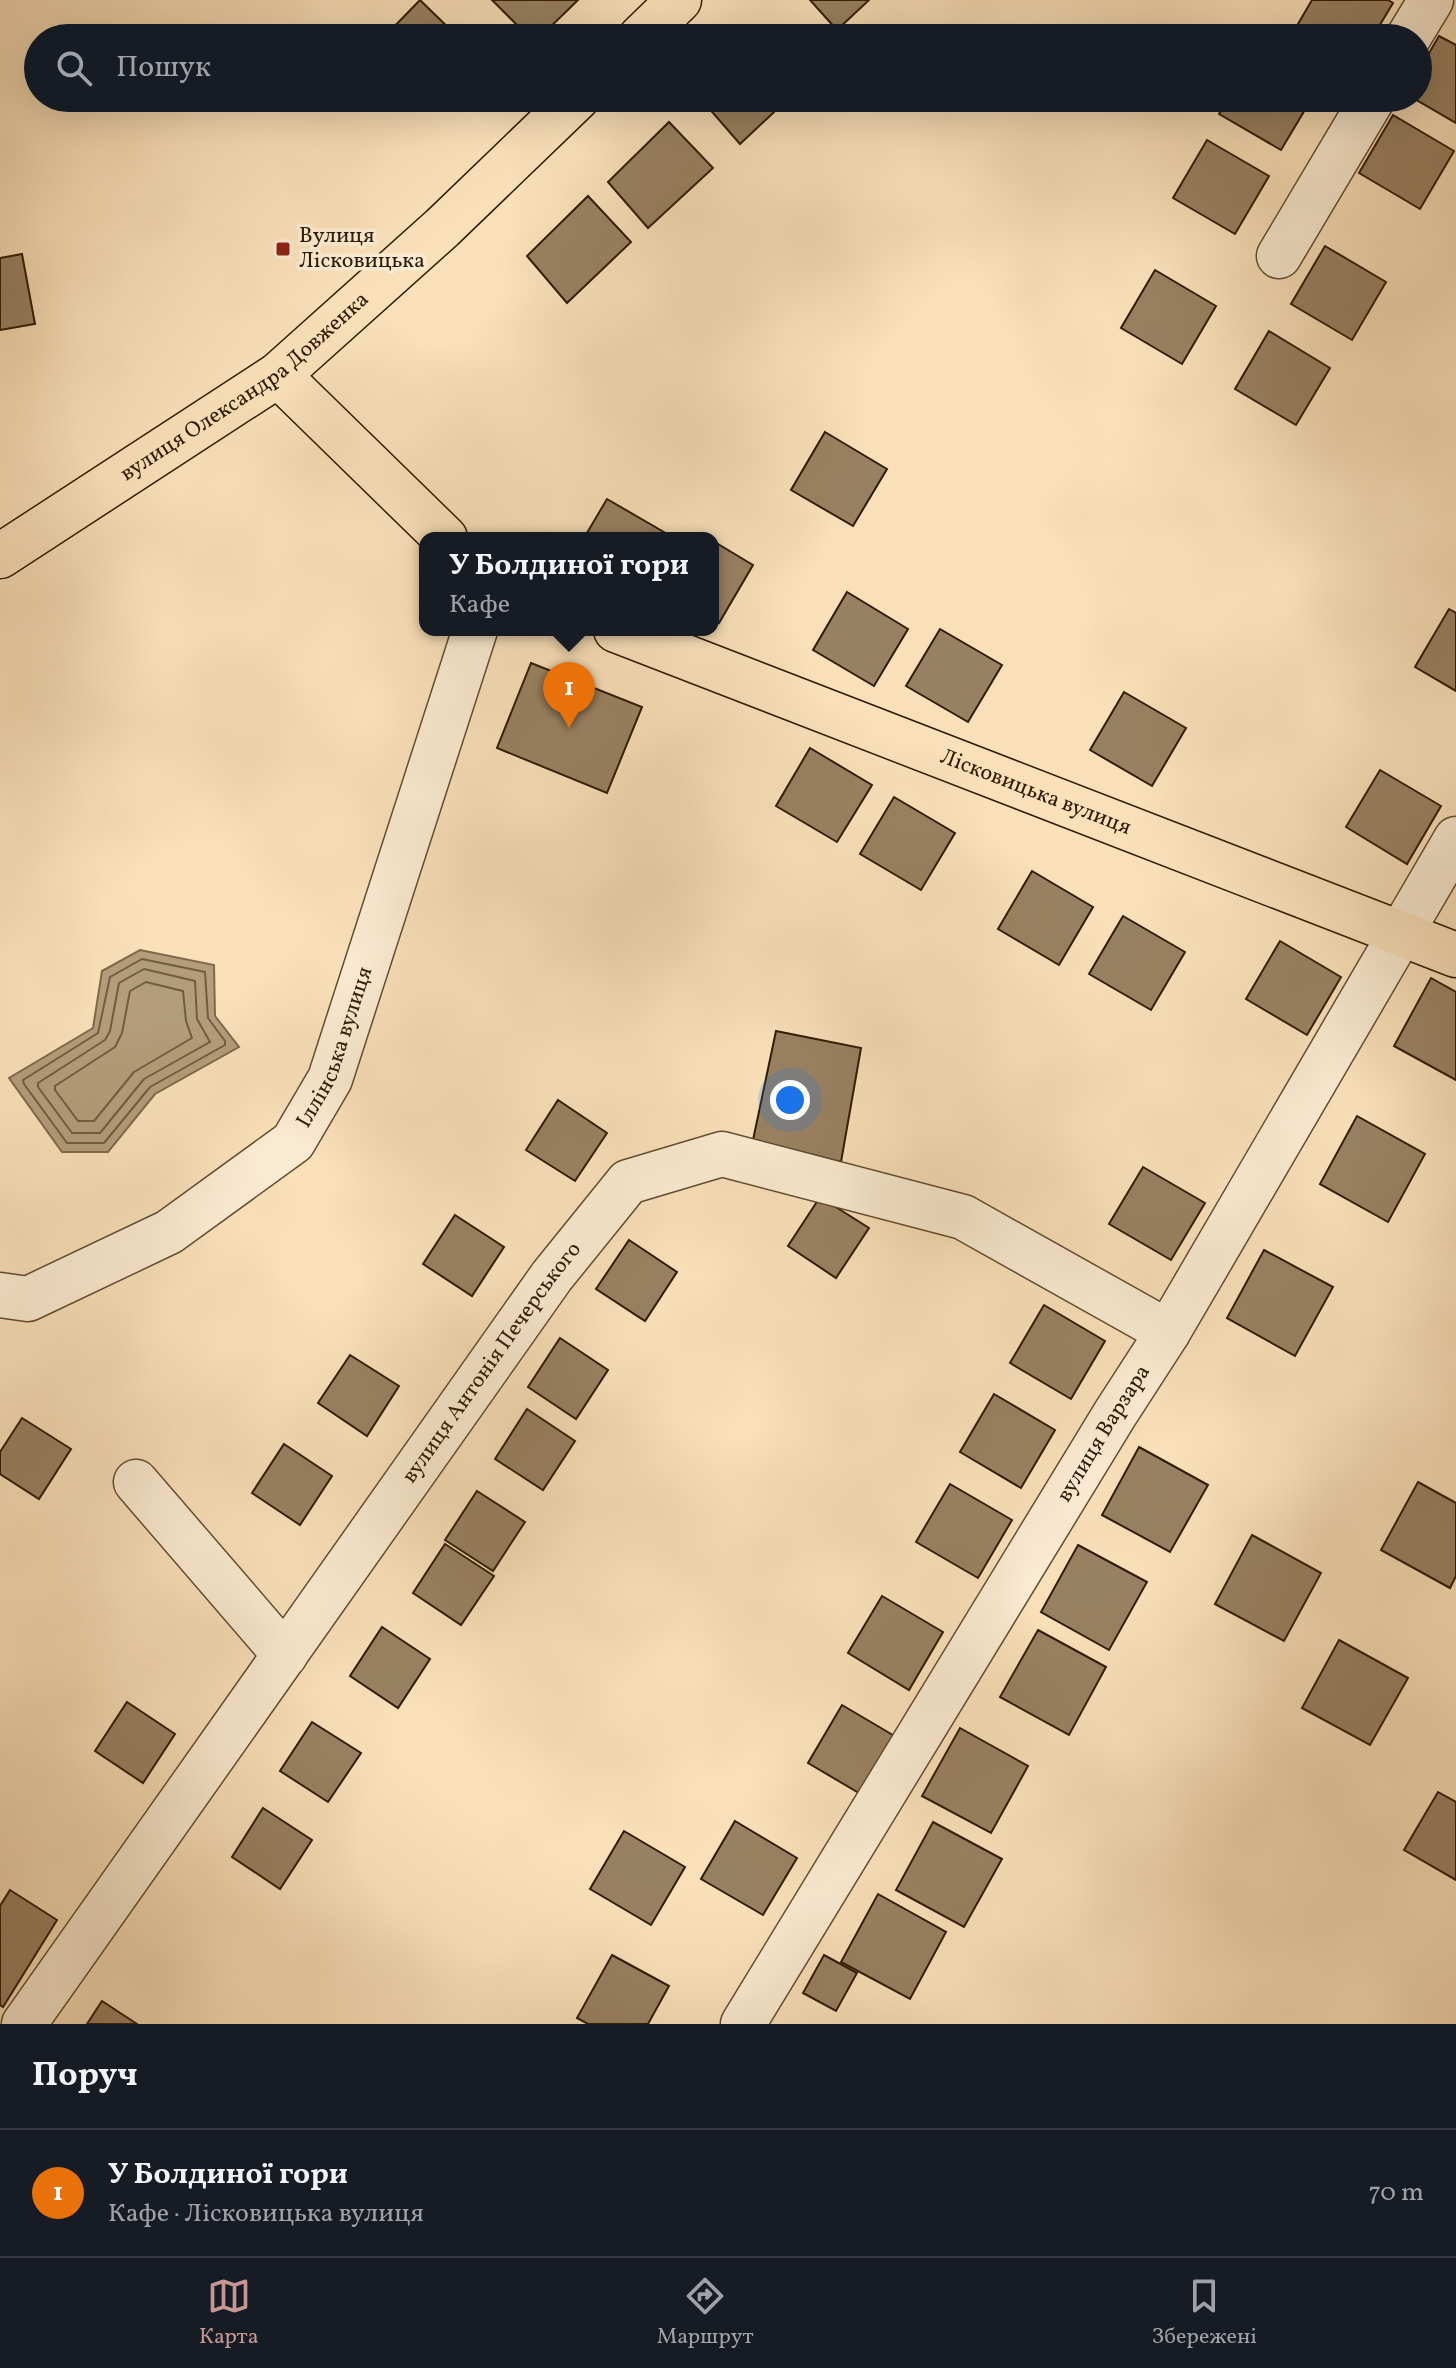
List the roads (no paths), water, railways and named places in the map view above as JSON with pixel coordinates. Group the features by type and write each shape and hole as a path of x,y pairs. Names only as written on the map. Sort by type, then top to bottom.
{"main road":[{"path":"654,24 679,0"},
{"name":"вулиця Олександра Довженка","path":"0,556 278,375 442,228 562,112"},
{"path":"278,375 439,532"},
{"name":"Лісковицька вулиця","path":"631,636 1456,955"}],"street":[{"path":"1416,24 1431,0"},
{"path":"1279,256 1365,112"},
{"name":"Іллінська вулиця","path":"0,1295 28,1299 169,1232 293,1142 330,1079 473,636"},
{"name":"вулиця Варзара","path":"743,2024 1168,1332 1456,839"},
{"name":"вулиця Антонія Печерського","path":"24,2024 552,1276 628,1182 722,1154 963,1217 1168,1332"},
{"path":"136,1482 285,1655"}],"water":[{"path":"140,950 214,965 215,1016 239,1047 155,1094 108,1152 62,1152 9,1078 93,1028 102,971"}],"place":[{"name":"Вулиця Лісковицька","path":"283,249"},
{"name":"У Болдиної гори","path":"569,728"}]}
